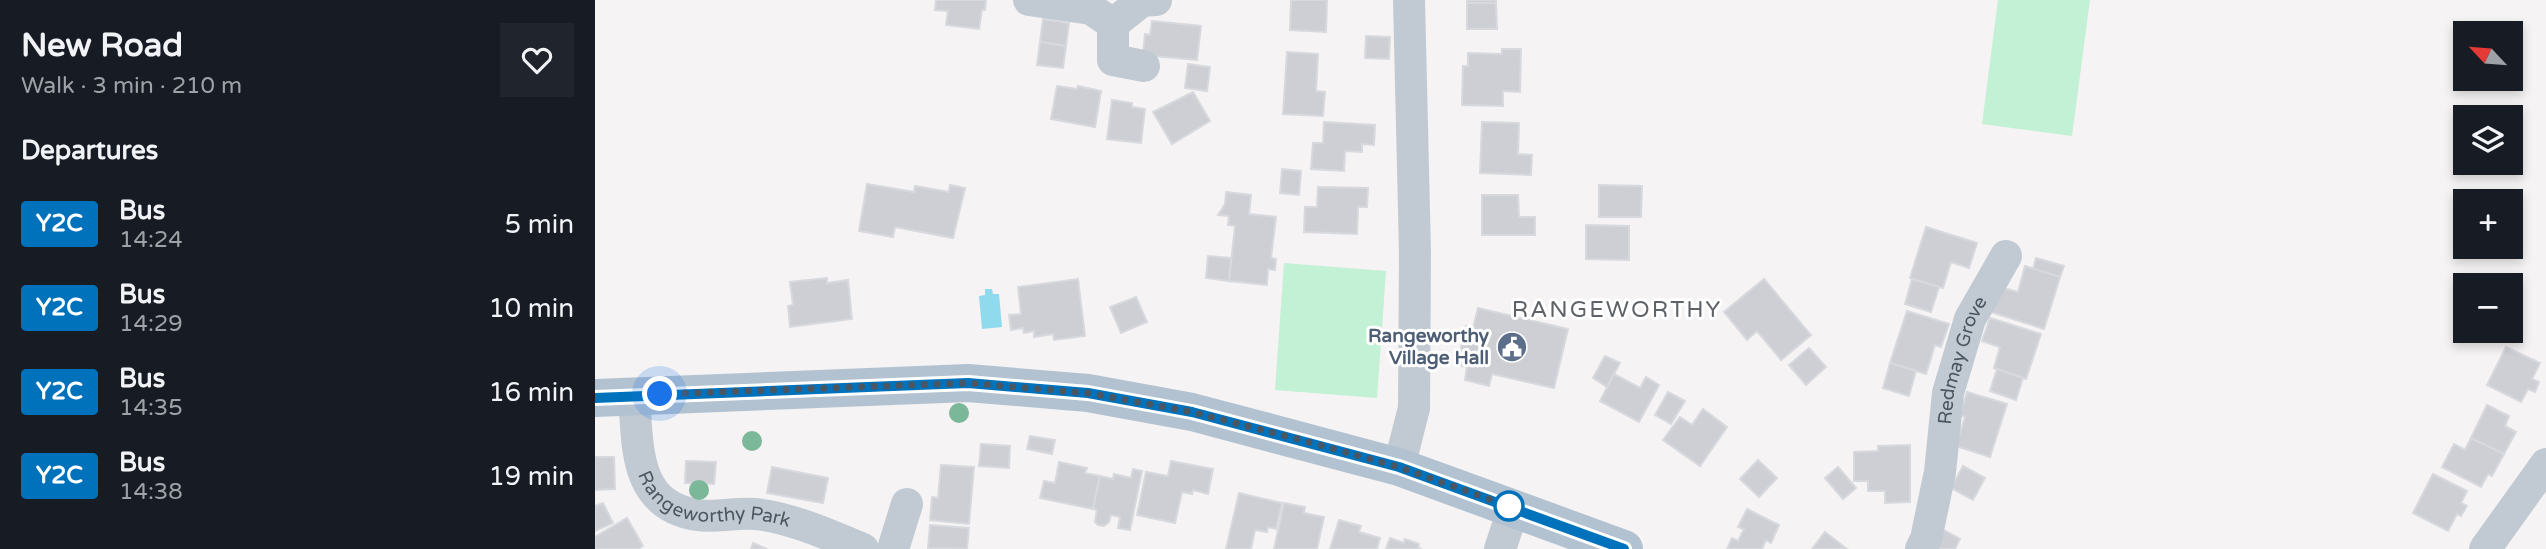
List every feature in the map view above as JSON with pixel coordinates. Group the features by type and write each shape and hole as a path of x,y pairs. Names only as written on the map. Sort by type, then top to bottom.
{"main road":[{"path":"595,398 968,383 1088,393 1192,412 1399,467 1620,548"}],"street":[{"path":"1025,9 1102,16 1142,1 1156,0"},
{"path":"1399,467 1414,408 1415,253 1409,0"},
{"path":"1102,16 1113,60 1144,66"},
{"name":"Redmay Grove","path":"1921,549 1926,539 1940,472 1948,393 1970,319 2006,256"},
{"name":"Rangeworthy Park","path":"634,395 639,461 646,481 659,497 677,510 699,515 754,513 786,520 863,549"},
{"path":"2485,549 2546,464"},
{"path":"893,549 907,504"},
{"path":"1500,549 1514,507"}],"green space":[{"path":"1998,0 2090,0 2072,136 1982,124"},
{"path":"1284,263 1386,271 1377,398 1275,390"}],"water":[{"path":"985,289 992,289 993,294 999,294 1002,327 982,329 979,296 985,295"}],"building":[{"path":"936,0 986,0 979,29 946,25 948,11 935,10"},
{"path":"1291,0 1327,0 1326,32 1290,30"},
{"path":"1467,0 1496,0 1496,3 1467,3"},
{"path":"1467,3 1496,3 1497,29 1467,29"},
{"path":"1043,19 1069,23 1066,46 1040,42"},
{"path":"1152,21 1201,26 1197,60 1143,55 1145,34 1150,35"},
{"path":"1366,36 1390,37 1389,59 1365,58"},
{"path":"1040,42 1066,46 1063,68 1037,65"},
{"path":"1502,49 1521,49 1520,92 1503,91 1503,106 1462,105 1463,66 1468,66 1468,53 1502,54"},
{"path":"1287,52 1318,54 1316,91 1325,92 1323,116 1283,114"},
{"path":"1188,64 1210,67 1207,91 1185,88"},
{"path":"1057,86 1077,89 1078,86 1101,91 1095,127 1051,119"},
{"path":"1193,92 1210,121 1172,144 1153,112"},
{"path":"1112,100 1132,103 1132,107 1145,109 1141,143 1107,139"},
{"path":"1324,122 1375,125 1374,145 1362,144 1362,152 1345,151 1344,171 1311,169 1313,143 1323,143"},
{"path":"1482,122 1519,123 1518,154 1532,155 1531,175 1480,173"},
{"path":"1282,169 1301,171 1299,195 1280,193"},
{"path":"867,184 914,192 915,186 949,192 950,185 965,188 953,238 895,227 893,237 859,231"},
{"path":"1599,185 1642,186 1641,217 1599,217"},
{"path":"1318,187 1368,188 1367,207 1358,207 1357,234 1304,232 1305,207 1317,207"},
{"path":"1226,192 1251,195 1249,214 1276,217 1271,258 1276,259 1275,270 1268,269 1267,285 1229,281 1235,226 1228,225 1229,216 1218,215 1225,204"},
{"path":"1482,195 1518,195 1519,217 1535,217 1535,235 1482,235"},
{"path":"1586,225 1629,226 1629,260 1586,259"},
{"path":"1926,227 1977,243 1969,268 1951,262 1943,288 1910,278"},
{"path":"1208,256 1231,258 1229,281 1206,278"},
{"path":"2036,258 2064,266 2060,277 2033,269"},
{"path":"2025,266 2060,277 2044,329 1991,312 2000,287 2018,292"},
{"path":"827,278 827,283 848,280 852,319 790,327 788,306 793,305 790,282"},
{"path":"1078,279 1085,336 1054,340 1053,334 1034,337 1034,331 1024,333 1023,328 1011,330 1009,315 1021,314 1018,287"},
{"path":"1764,279 1811,335 1781,360 1757,331 1747,340 1724,312"},
{"path":"1912,279 1939,287 1931,312 1905,304"},
{"path":"1136,297 1147,322 1121,333 1110,307"},
{"name":"Rangeworthy Village Hall","path":"1478,308 1568,329 1554,388 1492,374 1489,386 1465,380 1467,367 1457,365 1466,326 1473,328"},
{"path":"1907,311 1949,324 1941,347 1935,345 1926,374 1890,363"},
{"path":"1990,318 2041,334 2026,379 1994,368 2000,347 1982,341"},
{"path":"2506,347 2540,363 2532,379 2539,382 2535,392 2528,389 2521,402 2487,385"},
{"path":"1809,348 1826,367 1806,385 1789,365"},
{"path":"1605,356 1620,363 1607,387 1593,378"},
{"path":"1890,363 1916,371 1909,396 1883,388"},
{"path":"1997,369 2023,378 2016,400 1990,391"},
{"path":"1614,374 1640,388 1646,377 1659,385 1639,422 1600,401"},
{"path":"1668,392 1685,401 1671,424 1655,415"},
{"path":"1967,392 2007,404 1990,457 1956,446 1965,417 1960,415"},
{"path":"2487,405 2509,416 2505,426 2516,432 2504,454 2471,438"},
{"path":"1703,409 1727,427 1700,466 1663,440 1680,417 1692,425"},
{"path":"1030,436 1055,440 1052,454 1027,449"},
{"path":"2471,438 2504,454 2492,476 2488,474 2481,487 2442,467 2454,444 2465,450"},
{"path":"981,444 1010,446 1009,468 979,466"},
{"path":"1910,445 1910,502 1885,503 1885,491 1868,491 1868,481 1854,481 1854,452 1878,451 1878,446"},
{"path":"595,457 614,457 615,489 595,490"},
{"path":"1758,460 1777,478 1759,497 1740,479"},
{"path":"686,461 716,462 714,484 685,483"},
{"path":"1171,461 1213,469 1208,494 1193,490 1192,494 1182,492 1175,523 1137,515 1146,472 1168,476"},
{"path":"1059,462 1087,468 1085,473 1100,476 1093,509 1040,498 1044,481 1055,483"},
{"path":"941,465 974,467 969,524 930,520 932,497 938,498"},
{"path":"1963,466 1985,478 1973,500 1951,488"},
{"path":"772,467 828,478 823,503 767,493"},
{"path":"1838,467 1856,488 1843,499 1825,478"},
{"path":"1133,469 1142,471 1130,530 1118,528 1120,517 1111,515 1104,526 1098,525 1095,522 1097,510 1093,509 1100,476 1113,479 1114,474 1131,478"},
{"path":"2433,474 2467,491 2461,503 2467,506 2461,516 2457,514 2448,531 2413,513"},
{"path":"1239,493 1282,503 1276,529 1268,527 1267,532 1255,530 1251,549 1226,549"},
{"path":"603,503 613,523 595,531 595,506"},
{"path":"1284,503 1305,507 1304,513 1324,517 1317,549 1274,549"},
{"path":"1747,509 1779,525 1771,543 1766,540 1762,549 1727,549 1732,538 1738,541 1744,529 1738,527"},
{"path":"627,518 643,546 638,549 595,549 595,537"},
{"path":"1339,520 1361,526 1359,532 1380,538 1377,549 1330,549"},
{"path":"930,525 969,528 967,549 928,548"},
{"path":"1944,530 1960,539 1955,549 1934,549"},
{"path":"1825,532 1847,549 1812,549"},
{"path":"1390,538 1404,543 1405,539 1419,544 1418,548 1422,549 1386,549"},
{"path":"753,543 767,549 751,549"}],"bus line":[{"name":"Y2C","path":"595,398 968,383 1088,393 1192,412 1399,467 1624,549"}],"place":[{"name":"Rangeworthy Village Hall","path":"1512,347"}],"district":[{"name":"RANGEWORTHY","path":"1617,310"}],"route":[{"path":"660,394 968,383 1088,393 1192,412 1294,438 1399,467 1509,506"}]}
